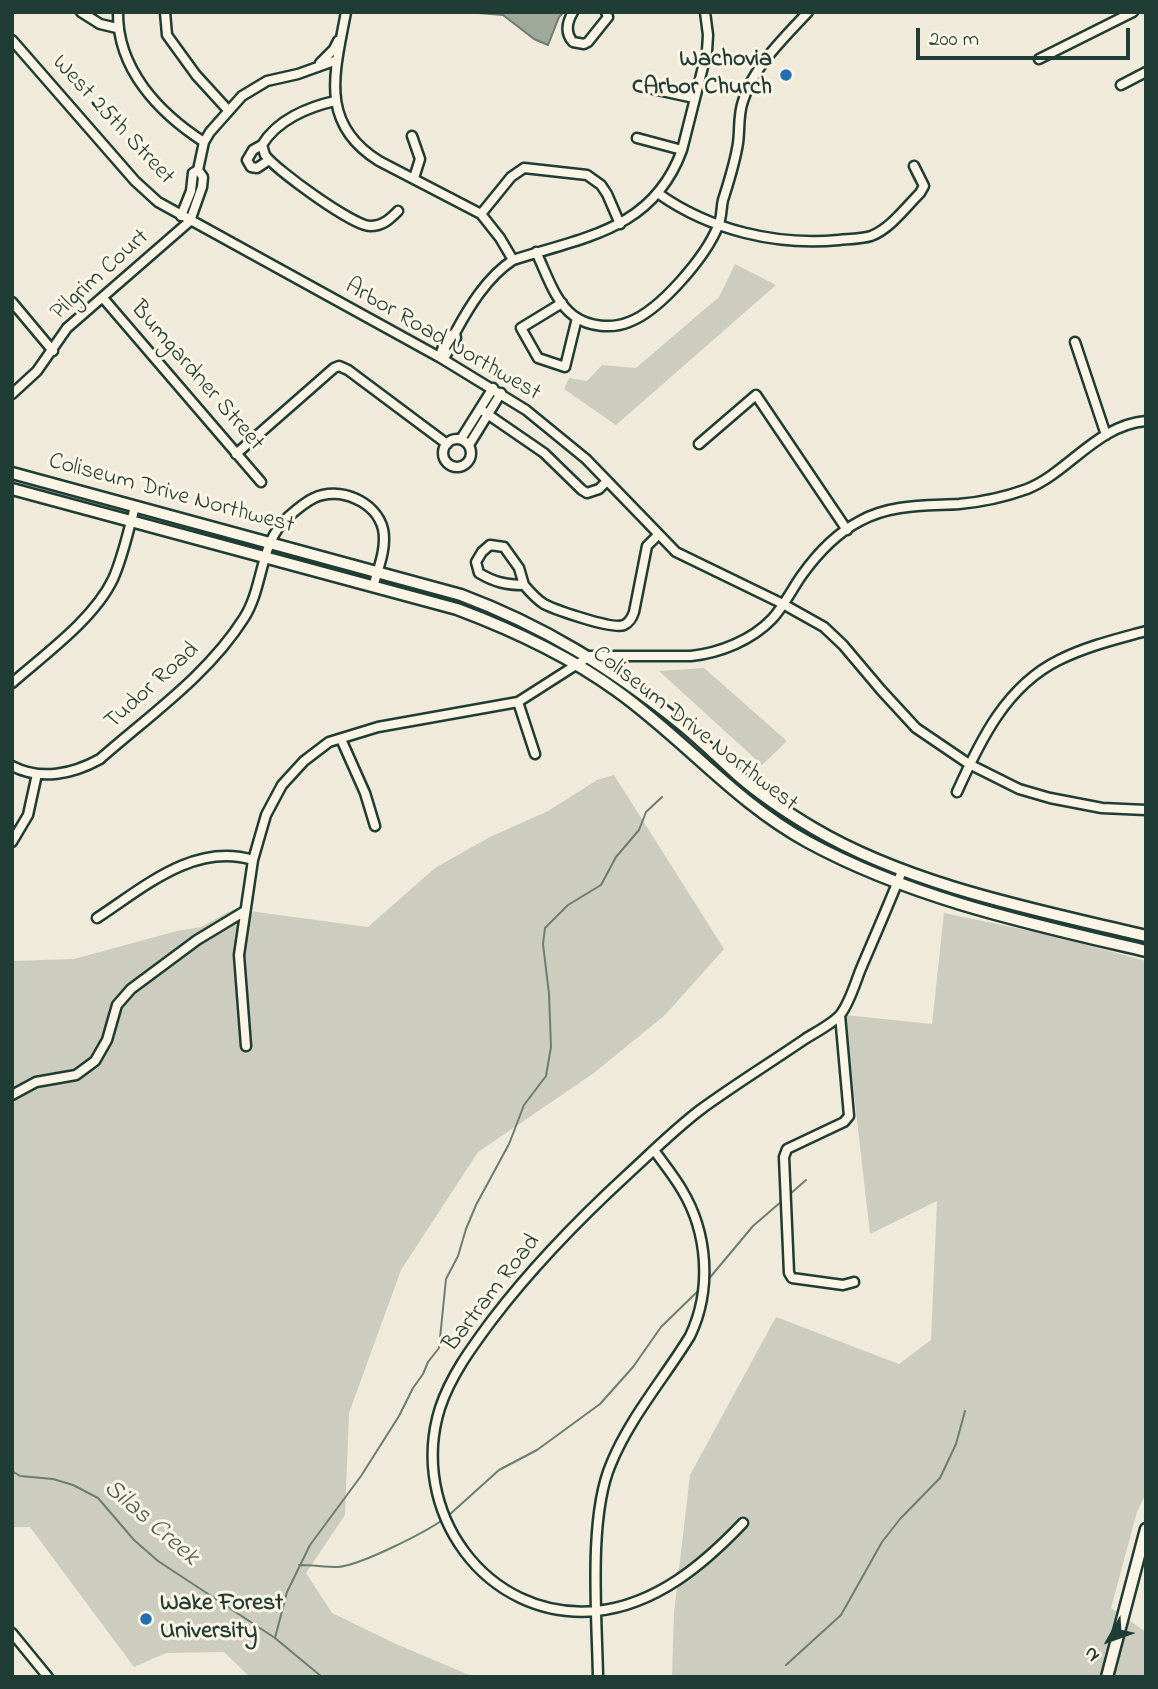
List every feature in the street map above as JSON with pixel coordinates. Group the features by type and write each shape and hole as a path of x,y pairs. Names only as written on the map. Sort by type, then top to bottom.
{"main road":[{"name":"Coliseum Drive Northwest","path":"12,474 461,595 506,612 590,656 632,685 683,725 742,778 815,829 902,871 1056,915 1146,936"},
{"name":"Coliseum Drive Northwest","path":"12,489 457,609 500,625 577,664 618,691 674,736 733,790 808,842 897,884 968,906 1146,951"},
{"path":"1107,1677 1146,1529"}],"street":[{"path":"118,12 117,27 127,60 136,78 179,126 204,142"},
{"path":"165,12 167,36 196,75 228,110"},
{"path":"346,12 337,60 335,101 345,131 355,144 379,161 481,214 513,260"},
{"path":"573,12 568,23 568,33 573,42 584,44 608,17 606,12"},
{"path":"440,358 440,352 450,335 455,334 476,298 503,266 513,260 620,224 659,194 682,150 708,41 705,12"},
{"path":"536,252 562,303 577,318 593,325 628,323 639,318 659,301 704,251 719,224 723,201 732,177 743,102 754,76 766,58 808,12"},
{"path":"1039,59 1133,12"},
{"path":"82,13 100,24 117,27"},
{"path":"314,68 334,49 342,32"},
{"name":"West 25th Street","path":"12,40 135,181 158,202 190,221"},
{"path":"181,216 189,196 193,173 198,170 204,142 242,96 267,81 298,74 337,60"},
{"path":"1121,85 1146,72"},
{"path":"639,86 694,98"},
{"path":"269,160 257,168 251,167 247,159 272,133 299,113 335,101"},
{"path":"412,136 420,159 414,178"},
{"path":"637,138 682,150"},
{"path":"262,145 269,160 327,203 363,225 386,222 398,211"},
{"path":"659,194 695,216 741,232 786,240 831,241 871,236 889,224 924,186 914,166"},
{"path":"481,214 511,177 524,168 587,175 594,179 607,194 620,224"},
{"path":"190,221 199,199 203,177 198,170"},
{"path":"189,196 199,199"},
{"name":"Pilgrim Court","path":"12,394 37,371 67,328 190,221"},
{"name":"Arbor Road Northwest","path":"190,221 501,393 586,458 676,552 783,604 835,635 916,728 970,764 1012,786 1050,798 1102,808 1146,810"},
{"name":"Bumgardner Street","path":"103,298 261,482"},
{"path":"12,302 53,351"},
{"path":"562,303 521,328 538,358 565,368 577,318"},
{"path":"1075,342 1106,435"},
{"path":"236,454 339,366 447,444"},
{"path":"484,412 493,388"},
{"path":"465,442 453,440 444,449 445,458 455,466 464,465 470,458 465,442 484,412 501,393"},
{"path":"699,444 756,395 847,530"},
{"path":"484,412 544,453 587,493 594,492 607,481"},
{"path":"246,1046 239,955 253,860 266,815 282,785 304,761 329,742 378,727 518,702 590,656 704,655 746,638 770,621 813,561 861,520 888,510 910,506 971,503 1028,488 1040,483 1106,435 1122,427 1146,421"},
{"path":"270,544 279,527 308,501 323,495 343,494 366,505 374,512 382,526 383,549 373,587"},
{"path":"12,683 71,631 103,596 119,562 135,507"},
{"path":"524,585 505,584 479,573 476,562 482,552 491,545 504,547 519,568 524,585 536,598 556,609 603,624 625,625 634,612 648,546 658,535"},
{"name":"Tudor Road","path":"12,766 37,774 61,774 83,768 100,759 224,649 247,615 270,544"},
{"path":"957,792 997,715 1035,675 1072,654 1146,631"},
{"path":"518,702 535,754"},
{"path":"341,739 365,793 375,826"},
{"path":"12,842 28,815 37,774"},
{"path":"97,918 189,862 228,856 253,860"},
{"path":"854,1282 843,1285 792,1278 789,1273 784,1157 787,1149 845,1122 849,1116 840,1015 902,871"},
{"path":"12,1095 36,1082 76,1075 95,1061 107,1040 117,1005 131,989 197,940 244,911"},
{"name":"Bartram Road","path":"743,1523 714,1553 678,1580 638,1600 597,1611 556,1608 529,1602 502,1587 480,1569 451,1531 438,1502 433,1476 432,1447 440,1409 451,1382 507,1301 559,1240 667,1135 840,1015"},
{"path":"598,1677 598,1533 606,1475 630,1429 690,1336 702,1299 703,1250 697,1225 684,1192 654,1150"},
{"path":"12,1633 48,1677"}],"shaded area":[{"path":"466,12 564,12 559,17 548,45 534,39 503,15"},
{"path":"735,264 776,285 616,425 564,389 569,378 587,381 602,365 636,368 719,297"},
{"path":"704,668 787,741 762,765 659,671"},
{"path":"614,775 724,949 665,1015 594,1073 478,1152 401,1270 349,1413 345,1515 306,1573 332,1613 474,1677 250,1677 224,1652 166,1653 134,1667 30,1527 12,1527 12,961 74,959 201,927 234,909 368,927 435,868 490,837 548,811 597,780"},
{"path":"944,913 1050,935 1146,961 1146,1493 1137,1512 1111,1608 1146,1632 1146,1668 1143,1677 672,1677 674,1612 690,1475 776,1317 899,1364 931,1340 937,1201 870,1234 845,1015 932,1024"}],"waterway":[{"path":"275,1638 287,1592 310,1545 361,1476 399,1416 428,1362 439,1348 446,1279 458,1256 476,1205 509,1144 524,1105 546,1076 551,1047 549,994 543,944 545,928 568,905 601,885 616,857 639,830 646,812 662,797"},
{"path":"789,1195 806,1180"},
{"path":"707,1281 753,1226 782,1201"},
{"path":"448,1516 499,1470 537,1450 600,1404 633,1367 661,1327 699,1290"},
{"path":"786,1665 841,1615 882,1542 900,1519 940,1478 956,1444 965,1411"},
{"name":"Silas Creek","path":"12,1471 20,1476 53,1479 73,1485 98,1498 134,1540 158,1561 275,1638 322,1677"},
{"path":"299,1565 338,1567 361,1561 392,1548 444,1519"}],"place":[{"name":"Wachovia Arbor Church","path":"786,75"},
{"name":"Wake Forest University","path":"146,1619"}]}
